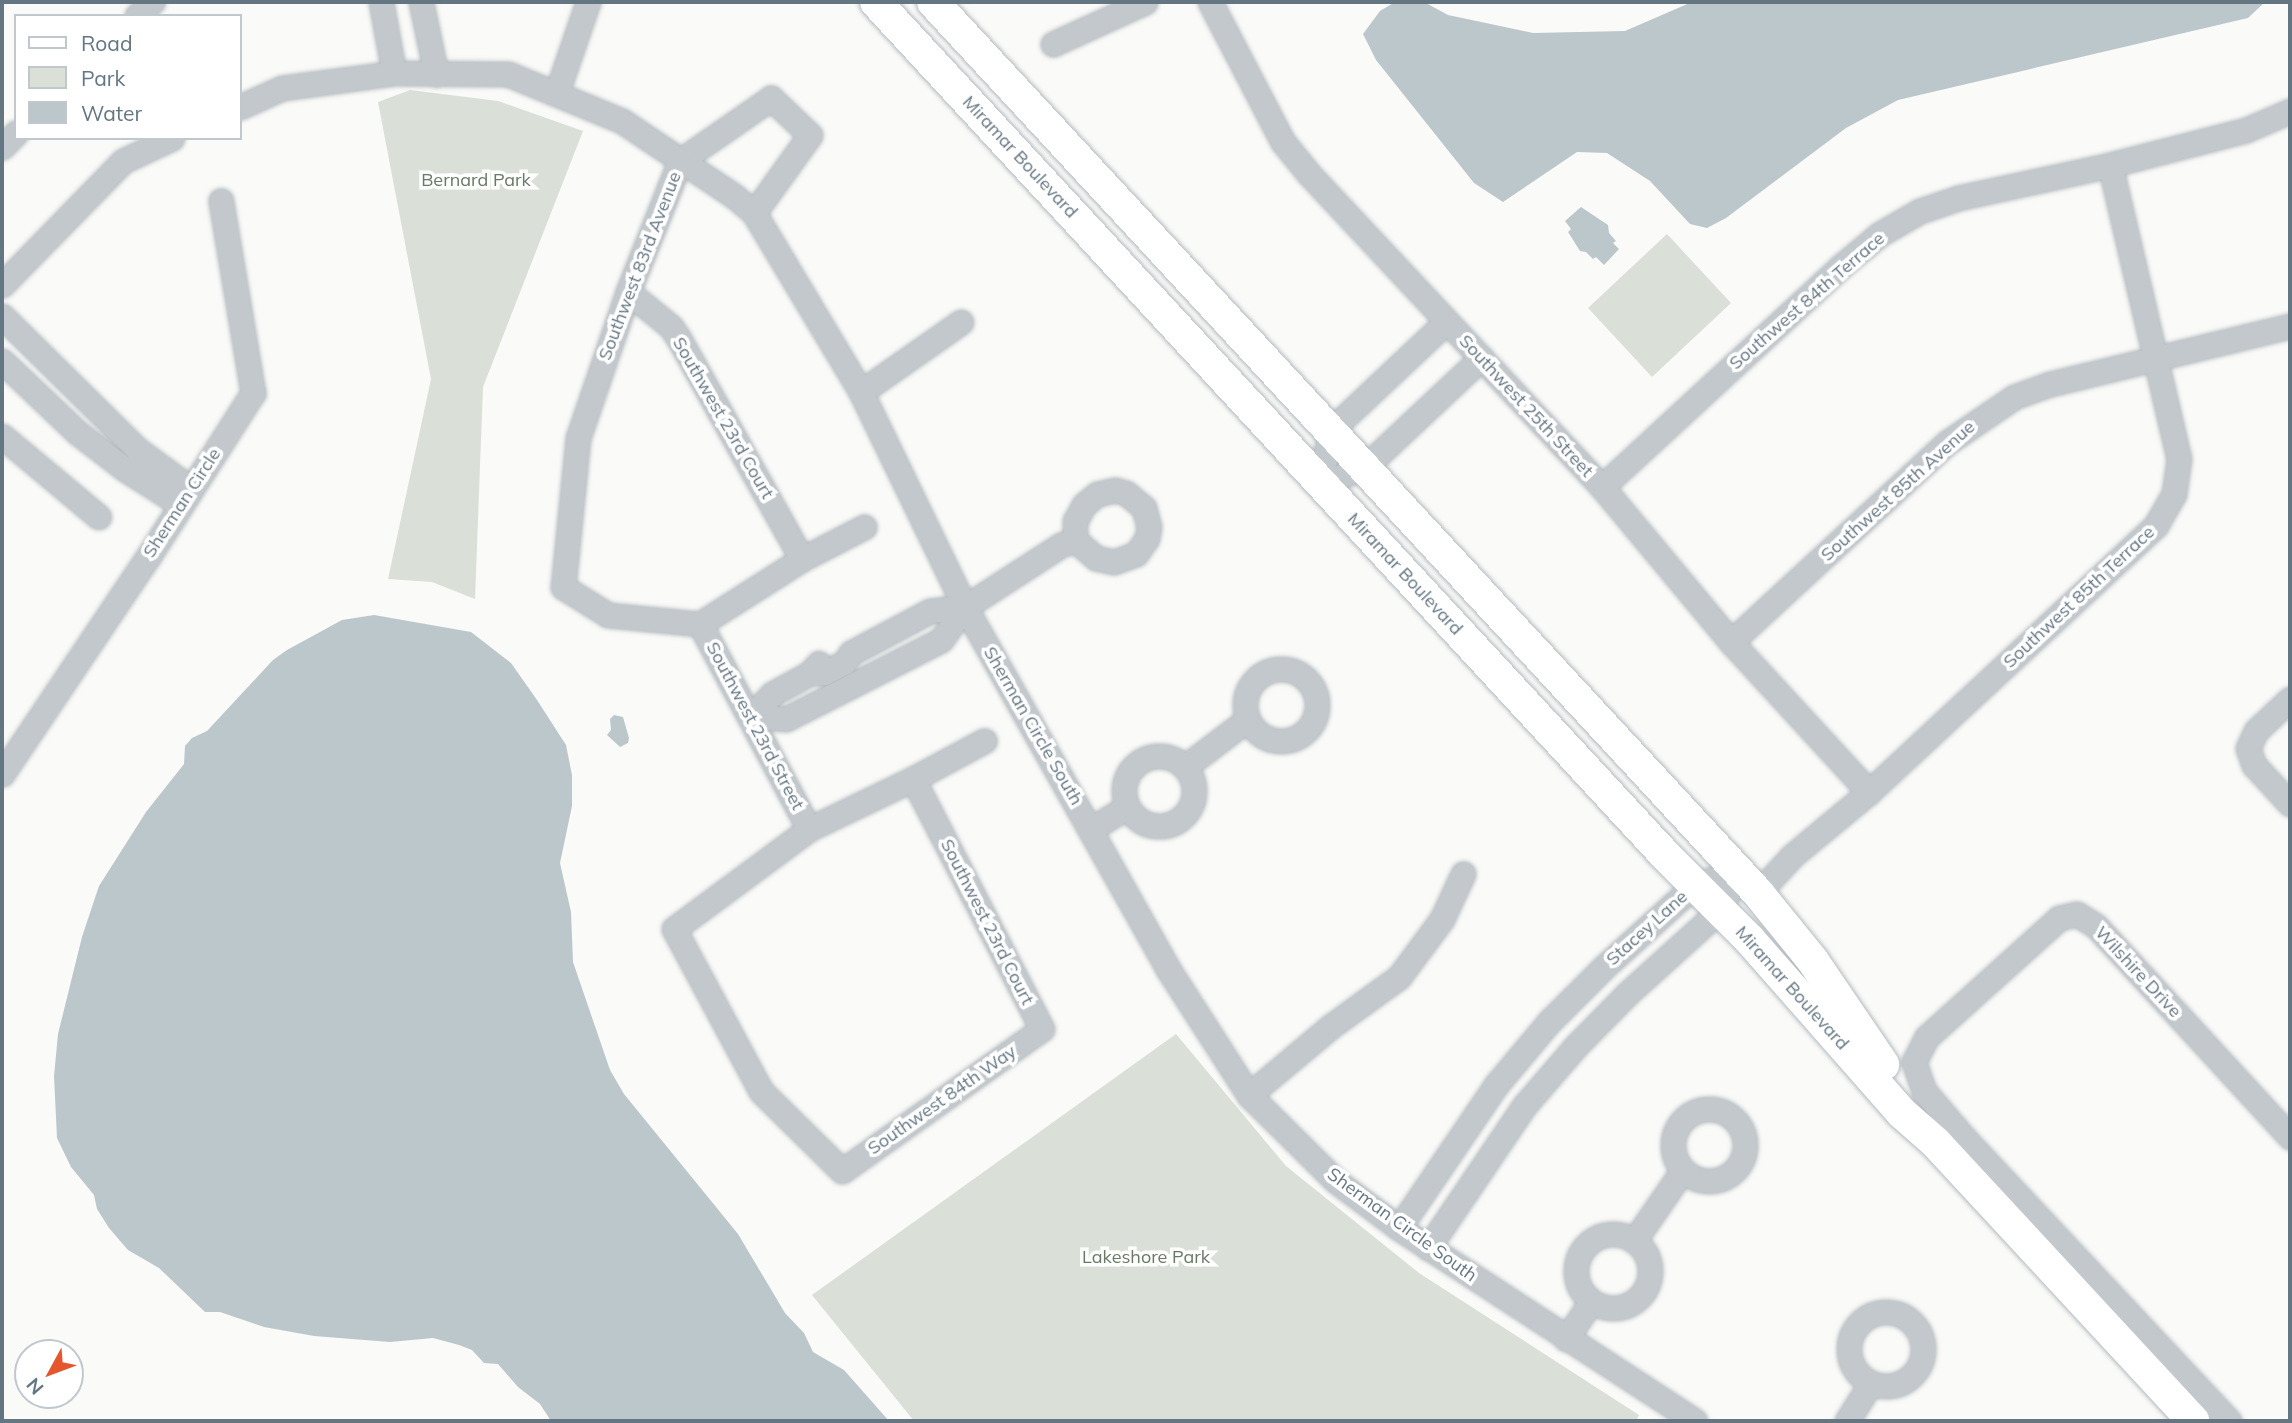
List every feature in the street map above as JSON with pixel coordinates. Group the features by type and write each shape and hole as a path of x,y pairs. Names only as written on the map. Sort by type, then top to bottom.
{"street":[{"path":"139,14 152,2"},
{"path":"381,2 394,73"},
{"path":"421,2 436,74"},
{"path":"557,93 588,2"},
{"name":"Miramar Boulevard","path":"876,2 1820,1017 1902,1113 1936,1143 2193,1421"},
{"name":"Miramar Boulevard","path":"933,2 1748,882 1813,961 1936,1143"},
{"path":"1053,44 1145,2"},
{"name":"Southwest 25th Street","path":"1210,2 1283,142 1446,322 1602,487 1731,642 1869,792"},
{"name":"Sherman Circle South","path":"242,106 282,88 394,73 508,74 622,121 734,196 754,214 861,392 965,607 1168,969 1249,1095 1336,1181 1399,1228 1695,1421"},
{"name":"Southwest 83rd Avenue","path":"700,624 608,615 563,587 578,438 628,292 680,161 771,97 810,135 754,214"},
{"name":"Southwest 84th Terrace","path":"1602,487 1839,268 1880,234 1920,211 1958,198 2246,130 2290,111"},
{"path":"2,285 123,161 168,140"},
{"name":"Southwest 85th Terrace","path":"1748,882 1792,856 1869,792 2156,525 2174,494 2179,459 2110,164"},
{"name":"Sherman Circle","path":"2,774 148,558 253,393 221,201"},
{"name":"Southwest 23rd Court","path":"628,292 671,327 679,338 802,559"},
{"path":"2,316 185,496"},
{"path":"861,392 961,322"},
{"path":"1446,322 1330,430 1321,483 1364,468 1481,358"},
{"name":"Southwest 85th Avenue","path":"1731,642 1948,442 1978,419 2014,397 2050,384 2290,326"},
{"path":"4,363 50,407 110,457 185,496"},
{"path":"4,363 14,393 69,445 91,457 110,457"},
{"path":"50,407 71,385"},
{"path":"2,436 99,517"},
{"path":"700,624 802,559 864,527"},
{"path":"751,716 786,719 941,640 965,607 1061,545 1075,540"},
{"path":"751,716 772,694 810,673 820,662 836,653 851,653 930,611 965,607"},
{"name":"Southwest 23rd Street","path":"700,624 809,829"},
{"path":"851,653 863,679"},
{"path":"2290,699 2256,731 2248,748 2254,765 2290,804"},
{"path":"1185,767 1248,719"},
{"path":"809,829 984,741"},
{"path":"1158,756 1170,757 1185,767 1194,782 1195,794 1186,815 1177,822 1154,827 1134,817 1127,807 1124,784 1137,764 1158,756"},
{"name":"Southwest 23rd Court","path":"913,779 1042,1029"},
{"path":"1091,830 1127,807"},
{"name":"Southwest 84th Way","path":"809,829 674,929 761,1091 842,1171 1042,1029"},
{"path":"1249,1095 1330,1027 1399,977 1442,919 1464,874"},
{"name":"Stacey Lane","path":"1399,1228 1497,1084 1549,1022 1603,968 1695,885 1748,882"},
{"name":"Stacey Lane","path":"1428,1248 1525,1105 1575,1046 1748,882"},
{"name":"Wilshire Drive","path":"2229,1421 1964,1138 1924,1091 1914,1062 1927,1037 2059,918 2077,914 2096,926 2290,1137"},
{"path":"1634,1241 1683,1170"},
{"path":"1609,1234 1634,1241 1648,1259 1650,1271 1643,1293 1625,1307 1613,1309 1591,1302 1577,1281 1576,1268 1586,1245 1609,1234"},
{"path":"1566,1339 1591,1302"},
{"path":"1847,1421 1871,1383"}],"green space":[{"name":"Bernard Park","path":"410,90 498,101 583,131 483,387 475,599 432,582 388,579 431,379 378,102"},
{"path":"1667,234 1731,303 1652,377 1588,308"},
{"name":"Lakeshore Park","path":"1176,1034 1286,1166 1419,1273 1639,1415 1636,1421 914,1421 812,1295"}],"water":[{"path":"1395,2 1424,2 1448,15 1533,33 1625,31 1692,2 2265,2 2248,18 1898,100 1846,128 1726,218 1707,228 1690,224 1650,181 1607,153 1577,152 1503,202 1474,183 1376,60 1363,34 1380,11"},
{"path":"1581,207 1608,225 1609,233 1616,241 1613,243 1619,249 1604,265 1596,257 1593,259 1586,252 1580,251 1568,232 1571,229 1565,221"},
{"path":"374,615 471,632 511,663 566,745 572,775 572,806 560,863 571,912 573,962 610,1070 624,1094 738,1234 785,1313 804,1333 813,1352 844,1370 889,1421 551,1421 540,1404 518,1387 498,1364 484,1363 472,1350 459,1345 433,1338 390,1342 314,1336 264,1327 220,1312 205,1312 159,1268 128,1250 109,1228 97,1209 94,1195 71,1167 57,1138 54,1076 58,1034 82,937 99,886 146,812 184,764 185,746 192,738 207,731 273,660 287,650 342,620"},
{"path":"614,715 623,717 629,738 628,743 620,747 607,735 611,730 610,719"}]}
